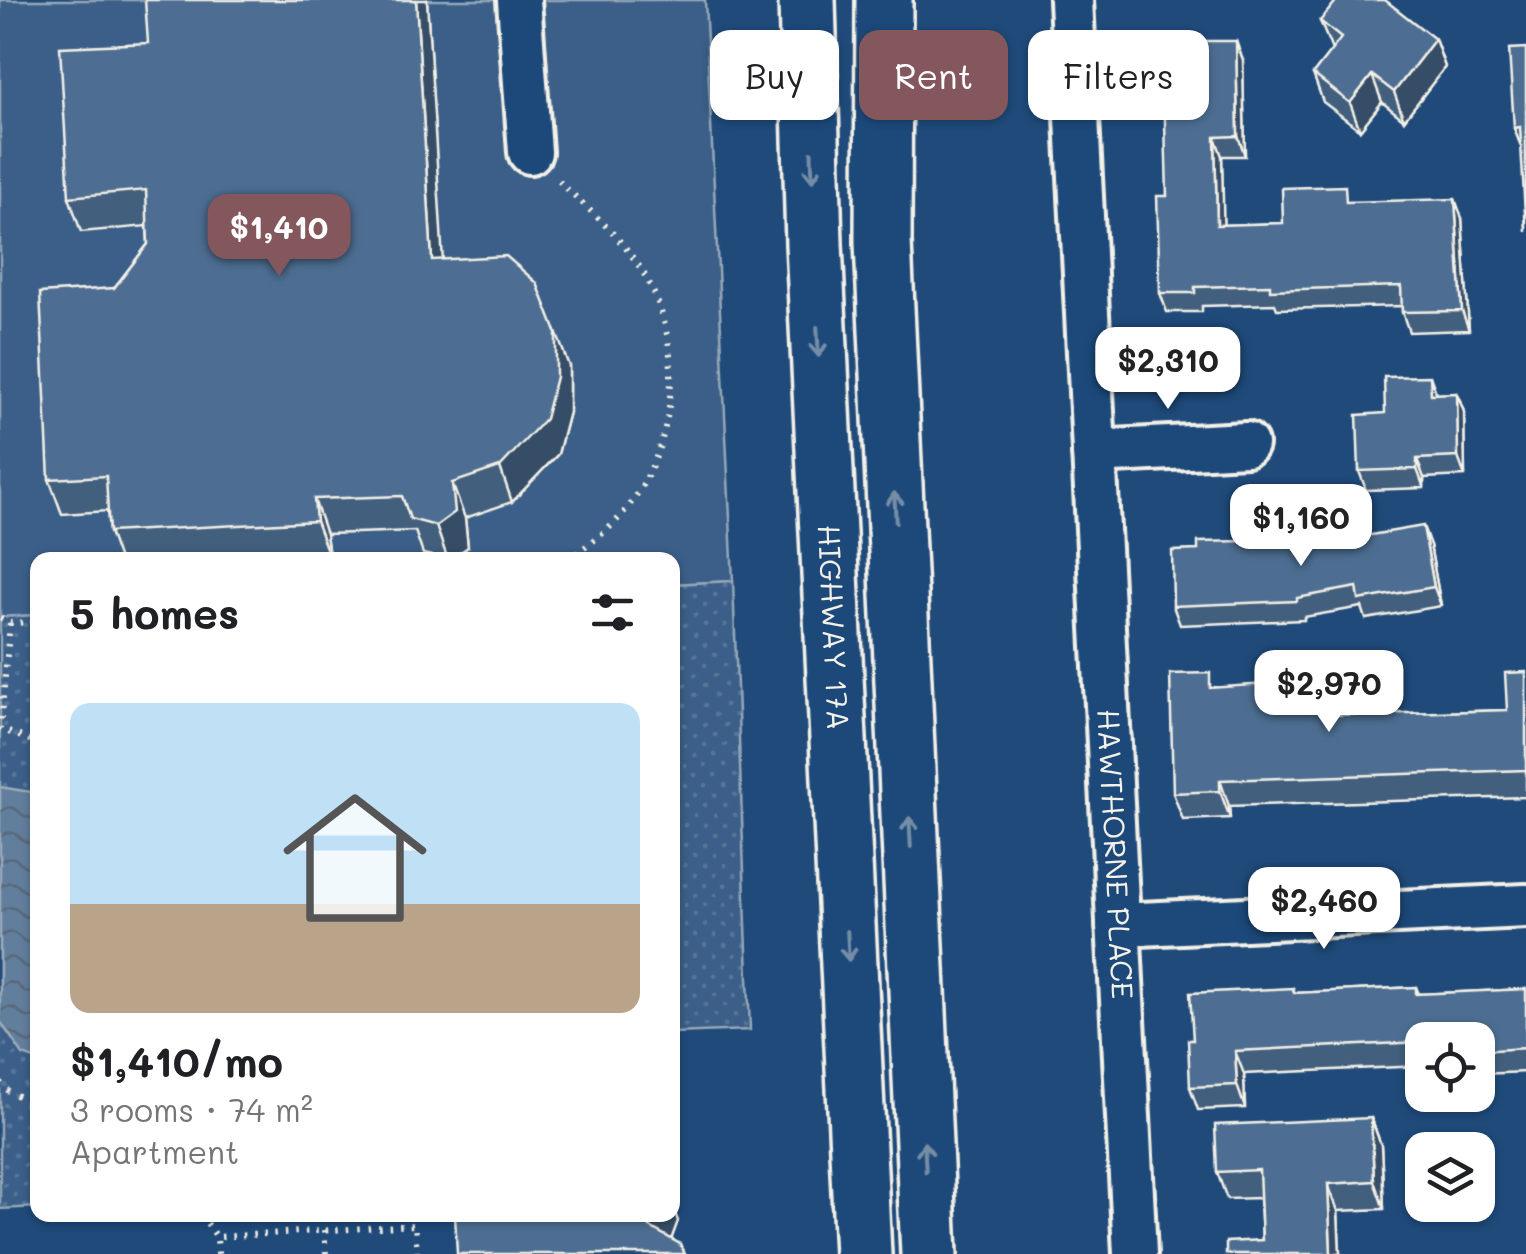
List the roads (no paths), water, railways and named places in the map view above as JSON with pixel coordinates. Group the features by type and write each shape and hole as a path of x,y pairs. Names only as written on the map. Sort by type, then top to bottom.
{"highway":[{"name":"HIGHWAY 17A","path":"807,0 814,244 863,1254"},
{"path":"884,0 883,242 929,1254"}],"street":[{"path":"519,0 530,152"},
{"name":"HAWTHORNE PLACE","path":"1071,0 1134,1254"},
{"path":"1094,452 1246,444"},
{"path":"1118,926 1526,906"}],"water":[{"path":"0,787 30,792 30,1058 23,1055 0,1021"}]}
